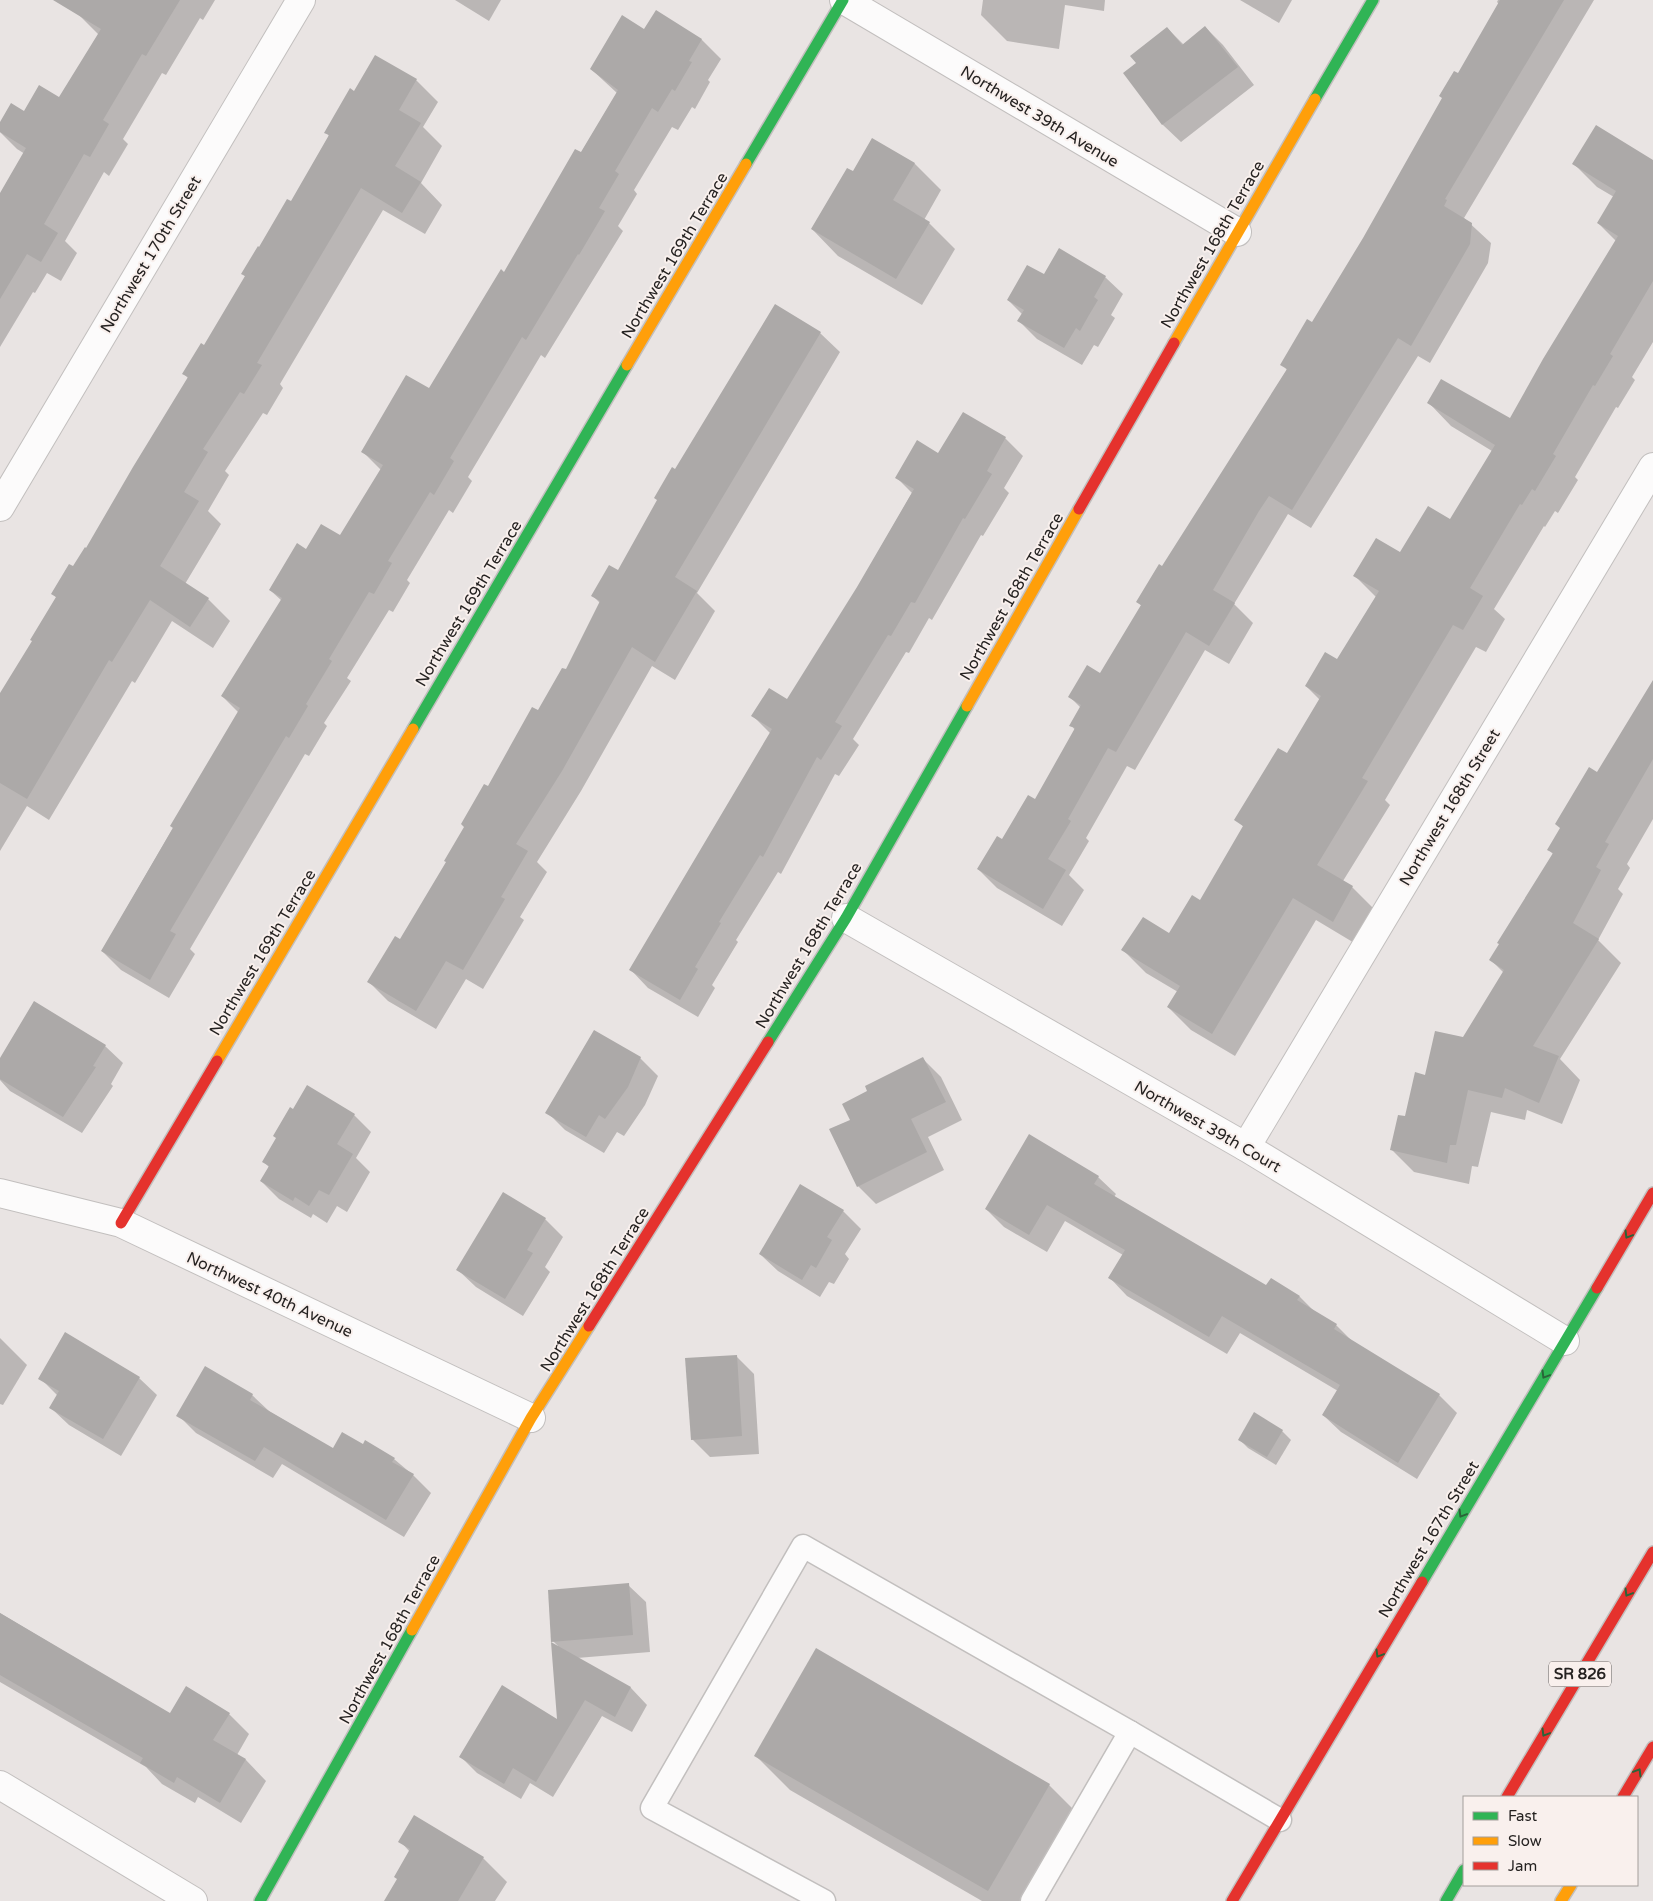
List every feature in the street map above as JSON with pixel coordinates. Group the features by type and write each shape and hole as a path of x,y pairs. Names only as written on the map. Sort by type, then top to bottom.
{"main road":[{"name":"Northwest 169th Terrace","path":"120,1223 844,0"},
{"name":"Northwest 168th Terrace","path":"260,1901 531,1418 846,918 1237,232 1373,0"},
{"name":"Northwest 167th Street","path":"1232,1901 1653,1193"},
{"name":"SR 826","path":"1508,1796 1653,1552"},
{"path":"1624,1796 1653,1747"},
{"path":"1446,1901 1463,1872"},
{"path":"1561,1901 1570,1886"}],"street":[{"name":"Northwest 170th Street","path":"0,507 300,0"},
{"name":"Northwest 39th Avenue","path":"844,0 1237,232"},
{"name":"Northwest 168th Street","path":"1246,1147 1653,467"},
{"name":"Northwest 39th Court","path":"846,918 1246,1147 1565,1341"},
{"name":"Northwest 40th Avenue","path":"0,1193 120,1223 531,1418"},
{"path":"0,1785 194,1901"}],"lane":[{"path":"824,1901 652,1808 803,1546 1130,1732 1280,1820"},
{"path":"1032,1901 1130,1732"}],"building":[{"path":"53,0 180,0 146,56 142,54 103,120 109,124 90,157 84,154 44,224 58,233 41,262 27,254 0,299 0,193 26,148 0,132 0,122 11,103 24,111 39,85 59,97 101,29"},
{"path":"1500,0 1564,0 1445,199 1447,200 1444,206 1472,223 1470,244 1411,346 1398,338 1292,510 1269,496 1259,511 1213,590 1235,603 1209,646 1186,632 1116,752 1108,748 1068,819 1071,821 1048,859 1066,870 1043,909 977,869 997,836 1002,839 1028,795 1035,799 1075,728 1069,726 1081,705 1068,697 1087,665 1100,673 1141,605 1136,602 1159,564 1162,566 1287,369 1280,365 1307,319 1312,322 1363,238 1442,98 1439,96 1454,71 1458,73"},
{"path":"656,10 702,39 689,61 692,62 675,91 672,89 658,112 652,108 615,171 619,174 599,208 605,211 526,340 522,337 450,458 454,461 434,495 430,492 388,561 392,563 374,594 369,592 329,659 332,661 306,704 308,706 289,738 286,736 170,931 176,934 150,980 101,951 173,828 170,826 240,708 221,696 282,598 269,590 297,543 306,549 321,524 340,535 383,465 361,452 406,375 429,388 501,269 504,272 575,149 581,152 618,90 590,69 622,15 644,29"},
{"path":"1205,26 1238,67 1162,125 1123,73 1136,63 1130,56 1167,27 1182,45"},
{"path":"375,55 417,79 399,110 421,123 395,166 421,182 402,213 361,188 257,363 262,365 244,394 240,392 203,449 208,452 184,492 199,501 160,566 209,598 190,627 150,600 112,662 109,660 27,799 0,783 0,693 56,597 51,594 69,564 73,566 86,548 188,377 182,374 201,343 204,345 245,276 241,274 287,199 291,201 329,135 324,133 350,88 354,91"},
{"path":"1596,125 1653,160 1653,281 1610,354 1613,356 1595,386 1593,385 1553,454 1556,456 1535,491 1532,489 1522,505 1520,504 1470,588 1483,596 1463,630 1453,625 1362,778 1368,781 1317,865 1353,886 1333,922 1293,898 1212,1034 1167,1007 1180,986 1121,950 1143,917 1169,933 1192,895 1200,900 1243,826 1234,820 1278,748 1287,753 1321,696 1305,686 1325,652 1337,659 1379,591 1353,576 1376,538 1400,552 1428,506 1450,519 1495,445 1427,403 1441,379 1510,418 1543,359 1618,236 1597,223 1616,191 1572,164"},
{"path":"872,138 915,163 893,200 930,222 896,279 811,229 847,168 853,171"},
{"path":"1059,248 1106,276 1094,297 1098,300 1080,331 1076,328 1064,348 1017,321 1024,310 1007,300 1027,265 1044,274"},
{"path":"775,304 821,332 675,577 697,591 655,662 632,647 562,771 516,844 528,851 501,897 505,899 463,970 446,961 416,1011 367,982 395,936 400,939 446,862 444,861 464,827 461,824 484,784 488,786 532,707 538,710 562,668 566,669 600,601 591,596 609,565 618,570 657,500 654,498 672,467 675,469"},
{"path":"963,412 1006,437 987,471 992,474 965,519 963,518 915,603 911,602 891,636 888,635 835,722 842,726 821,760 817,757 763,857 760,855 719,922 721,923 695,967 698,969 680,1000 629,970 772,729 751,716 769,688 787,699 857,587 914,489 895,478 917,440 938,453"},
{"path":"1653,680 1653,759 1605,842 1609,844 1596,867 1601,870 1573,923 1599,939 1533,1046 1559,1056 1539,1103 1505,1088 1502,1098 1468,1090 1456,1145 1450,1145 1447,1163 1390,1150 1398,1115 1405,1116 1415,1072 1425,1075 1435,1031 1463,1037 1504,970 1489,960 1499,944 1497,943 1553,853 1547,850 1560,828 1555,824 1589,767 1597,772"},
{"path":"34,1001 106,1045 93,1066 96,1067 63,1117 0,1079 0,1058"},
{"path":"594,1030 641,1057 628,1087 605,1119 599,1115 586,1137 545,1113"},
{"path":"923,1057 946,1102 911,1119 927,1152 857,1187 829,1129 850,1120 842,1104 867,1091 865,1086"},
{"path":"307,1085 355,1114 337,1144 353,1154 329,1195 319,1190 309,1206 295,1197 293,1201 260,1181 269,1166 262,1162 276,1138 273,1136 290,1107 293,1109"},
{"path":"1029,1134 1099,1176 1094,1184 1266,1285 1271,1278 1300,1296 1297,1300 1337,1324 1334,1329 1440,1394 1398,1463 1322,1415 1340,1385 1222,1316 1209,1337 1108,1278 1125,1250 1047,1205 1029,1235 985,1209"},
{"path":"800,1184 844,1210 827,1237 832,1240 816,1268 811,1265 802,1280 759,1254"},
{"path":"503,1192 546,1218 527,1250 533,1253 505,1299 456,1270"},
{"path":"65,1332 140,1377 103,1439 49,1408 59,1391 38,1379"},
{"path":"737,1355 742,1436 691,1440 685,1358"},
{"path":"205,1366 253,1394 250,1400 333,1448 342,1432 363,1444 365,1440 395,1458 392,1462 414,1474 386,1520 264,1447 255,1461 176,1416"},
{"path":"1254,1412 1283,1430 1267,1457 1238,1440"},
{"path":"629,1583 633,1635 551,1642 548,1590"},
{"path":"0,1613 170,1713 186,1686 230,1713 213,1740 246,1759 220,1803 177,1777 174,1783 140,1763 143,1758 0,1675"},
{"path":"551,1642 631,1687 615,1717 585,1700 536,1782 513,1768 504,1784 459,1757 502,1685 557,1719"},
{"path":"816,1648 1050,1784 988,1891 754,1756"},
{"path":"414,1815 484,1857 458,1901 384,1901 397,1879 394,1877 410,1849 398,1842"}],"traffic: fast":[{"path":"746,164 843,0"},
{"path":"1315,99 1373,0"},
{"path":"413,729 627,365"},
{"path":"768,1042 846,918 967,706"},
{"path":"1422,1582 1597,1288"},
{"path":"260,1901 412,1630"},
{"path":"1446,1901 1463,1872"}],"traffic: slow":[{"path":"1174,343 1315,99"},
{"path":"627,365 746,164"},
{"path":"967,706 1079,509"},
{"path":"217,1061 413,729"},
{"path":"412,1630 531,1418 589,1326"},
{"path":"1561,1901 1570,1886"}],"traffic: jam":[{"path":"1079,509 1174,343"},
{"path":"589,1326 768,1042"},
{"path":"121,1223 217,1061"},
{"path":"1597,1288 1653,1193"},
{"path":"1508,1796 1653,1552"},
{"path":"1232,1901 1422,1582"},
{"path":"1624,1796 1653,1747"}]}
